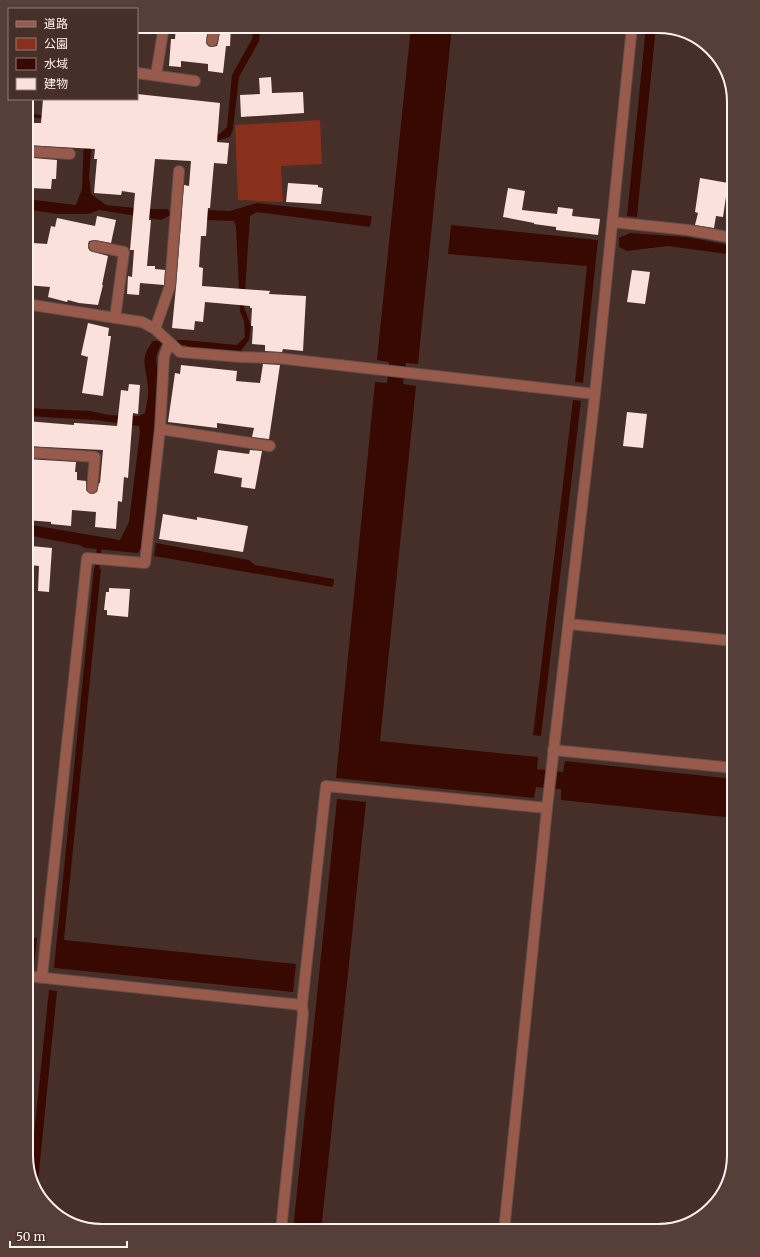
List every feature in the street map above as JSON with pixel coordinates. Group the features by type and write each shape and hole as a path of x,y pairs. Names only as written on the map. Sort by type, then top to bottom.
{"street":[{"path":"156,75 163,33"},
{"path":"212,41 213,33"},
{"path":"505,1224 551,767 595,394 631,33"},
{"path":"138,73 195,81"},
{"path":"33,151 70,154"},
{"path":"155,329 170,286 179,171"},
{"path":"612,222 688,230 727,237"},
{"path":"94,246 124,252 115,318"},
{"path":"33,305 142,322 155,329 169,345 180,352 240,357 276,358 595,394"},
{"path":"42,977 87,558 145,563 160,430 164,358 169,345"},
{"path":"160,430 270,446"},
{"path":"33,453 95,457 92,488"},
{"path":"569,624 727,640"},
{"path":"553,750 727,767"},
{"path":"282,1224 303,1014 302,1005 326,786 547,808"},
{"path":"33,976 302,1005"}],"green space":[{"path":"320,120 322,164 281,166 283,202 238,200 235,125"}],"water":[{"path":"253,33 260,33 259,41 239,77 233,129 230,137 220,140 103,127 92,139 89,176 91,194 106,205 145,209 168,209 169,212 181,212 182,209 230,211 257,203 372,216 370,227 257,212 250,216 244,307 251,326 249,340 240,352 192,349 185,345 160,346 156,357 158,377 155,428 142,546 138,553 85,548 79,545 33,536 33,525 120,540 129,522 140,432 139,426 95,420 33,416 33,408 90,411 109,415 139,416 145,413 148,397 144,364 148,348 153,341 185,340 237,345 245,337 244,321 240,311 236,227 234,221 180,219 180,216 169,216 161,220 99,210 88,214 57,214 33,210 33,200 76,205 82,189 84,137 81,121 33,118 33,114 83,116 220,134 227,127 232,75 252,39"},
{"path":"410,33 451,33 418,364 406,363 403,384 416,386 380,741 538,757 537,769 563,772 565,761 727,778 727,817 561,800 561,789 536,787 534,798 336,778 375,382 387,383 389,362 377,360"},
{"path":"645,33 655,33 637,217 627,216"},
{"path":"451,225 598,240 583,383 575,382 587,266 448,254"},
{"path":"630,233 687,237 727,245 727,254 668,246 627,251 619,247 619,238"},
{"path":"573,400 581,401 541,736 533,735"},
{"path":"156,543 249,560 255,565 334,579 333,587 154,556"},
{"path":"94,568 101,569 64,940 296,964 293,992 54,968"},
{"path":"337,799 366,802 322,1224 294,1224"},
{"path":"33,938 37,938 33,966"},
{"path":"49,990 57,991 38,1181 35,1173 33,1144"}],"building":[{"path":"175,33 207,33 206,43 211,47 217,46 220,33 231,33 230,46 226,46 223,73 208,71 208,64 181,61 181,67 169,66 171,39 175,39"},
{"path":"271,77 272,93 303,92 304,113 241,117 240,95 260,94 259,78"},
{"path":"138,94 220,103 217,142 229,143 227,164 214,163 206,236 201,236 199,267 203,268 202,286 270,291 269,294 306,296 303,351 283,349 282,352 265,351 265,345 252,344 253,326 251,326 252,308 250,308 250,306 205,302 203,322 195,321 194,330 172,328 184,185 189,186 191,161 155,159 149,220 151,220 147,266 155,266 155,269 165,270 164,285 140,283 139,295 127,294 128,276 132,277 134,250 130,250 135,193 122,191 121,195 94,193 97,159 94,159 95,149 33,145 33,123 41,123 43,100 138,100"},
{"path":"33,158 57,160 56,179 52,179 51,189 33,188"},
{"path":"700,178 727,183 723,217 716,216 714,228 695,225 698,213 695,212"},
{"path":"288,183 318,185 318,187 323,188 321,204 286,202"},
{"path":"508,188 525,191 522,210 557,214 558,207 573,209 572,216 600,219 598,235 556,230 556,227 503,217"},
{"path":"97,216 116,220 111,243 95,240 89,241 88,244 90,251 108,256 98,305 68,300 67,302 48,297 50,287 33,286 33,243 47,244 51,226 55,227 57,218 95,226"},
{"path":"632,270 650,272 645,304 627,302"},
{"path":"88,323 109,328 108,336 111,336 103,396 82,393 88,357 81,355"},
{"path":"263,364 280,365 269,439 252,437 254,428 217,423 217,428 168,422 175,373 180,374 181,365 237,371 236,381 260,383"},
{"path":"129,384 140,385 138,414 133,413 128,478 124,477 122,502 118,501 116,529 95,527 96,512 72,510 71,526 33,521 33,459 76,462 75,472 77,472 77,480 86,481 86,490 92,494 97,492 100,483 103,450 33,446 33,422 74,425 74,423 76,423 117,426 121,390 128,391"},
{"path":"627,412 647,414 643,448 623,446"},
{"path":"218,450 249,454 250,450 262,451 255,489 241,487 242,478 214,473"},
{"path":"163,514 197,520 197,517 248,526 243,552 159,539"},
{"path":"33,546 52,548 49,592 38,591 39,566 33,565"},
{"path":"109,588 130,589 128,617 107,615 107,610 104,610 106,592 109,592"}],"waterway":[{"path":"97,569 99,549"}]}
